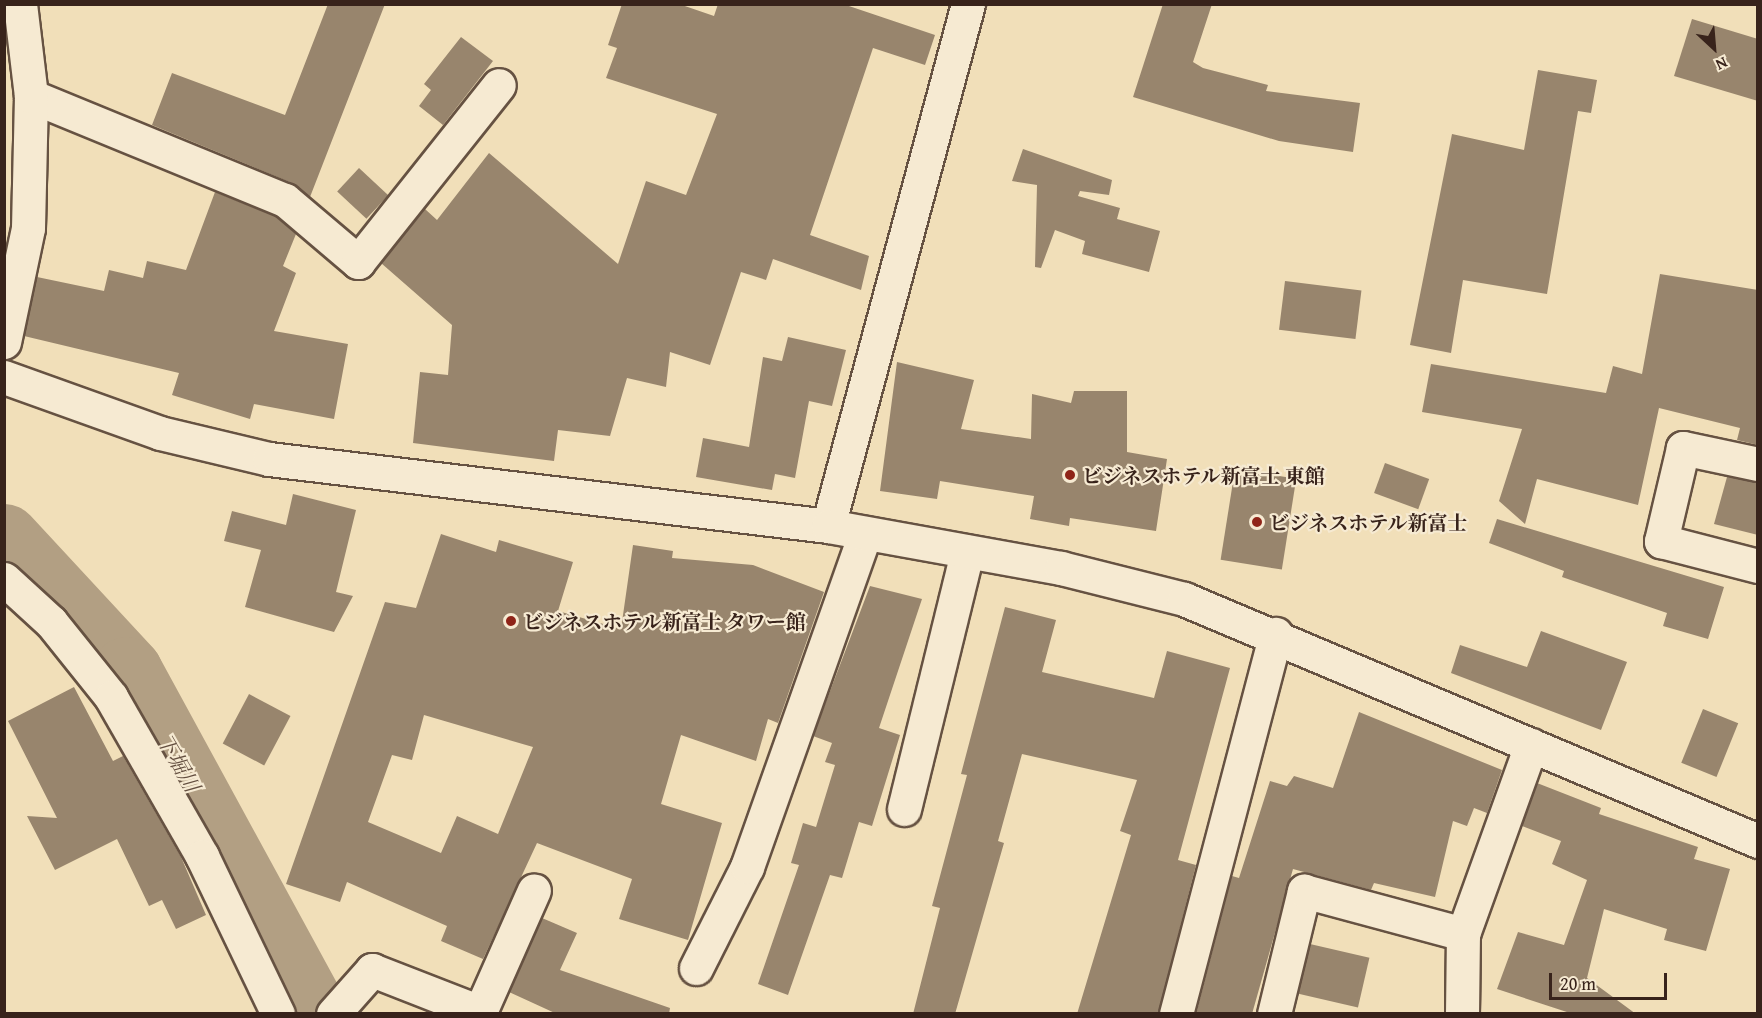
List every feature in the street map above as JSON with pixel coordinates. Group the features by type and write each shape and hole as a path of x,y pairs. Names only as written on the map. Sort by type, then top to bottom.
{"street":[{"path":"4,342 28,228 31,96 20,4"},
{"path":"828,526 968,4"},
{"path":"31,96 285,200 358,262 499,85"},
{"path":"4,377 160,433 269,459 828,526 1061,568 1184,599 1276,634 1758,841"},
{"path":"1758,464 1683,448 1661,541 1758,566"},
{"path":"696,968 747,867 865,533"},
{"path":"904,808 967,552"},
{"path":"4,579 51,622 111,697 202,856 278,1014"},
{"path":"1176,1014 1276,634"},
{"path":"1462,1014 1463,934 1531,745"},
{"path":"337,1012 372,970 480,1012 534,890"},
{"path":"1274,1014 1304,891 1463,934"}],"building":[{"path":"328,4 385,4 310,197 292,183 152,125 172,73 285,115"},
{"path":"622,4 679,4 714,16 718,4 843,4 935,35 925,65 873,48 810,235 869,256 861,290 773,259 766,280 741,272 710,365 670,352 666,387 627,378 610,436 558,430 554,461 413,443 420,372 448,375 452,325 381,263 425,209 437,220 489,153 618,264 646,181 686,195 717,114 606,78 617,48 608,45"},
{"path":"1163,4 1212,4 1193,62 1203,68 1268,85 1266,91 1360,103 1353,152 1279,141 1133,97"},
{"path":"1692,19 1758,39 1758,101 1674,76"},
{"path":"461,37 493,61 443,125 419,106 431,90 424,84"},
{"path":"1538,70 1597,80 1591,113 1578,111 1547,294 1463,280 1451,353 1410,345 1452,134 1524,150"},
{"path":"1023,149 1112,180 1109,195 1080,191 1078,196 1120,208 1117,219 1160,231 1149,272 1082,254 1085,241 1055,230 1041,268 1035,267 1037,185 1012,181"},
{"path":"359,168 388,195 366,219 337,191"},
{"path":"215,192 275,216 296,234 283,266 296,273 274,331 348,344 334,419 254,404 250,419 172,395 179,373 24,336 37,277 104,291 109,270 143,278 147,261 186,270"},
{"path":"1660,274 1758,290 1758,445 1737,440 1740,428 1659,408 1638,505 1537,479 1525,524 1499,501 1522,429 1422,412 1431,364 1606,393 1613,366 1642,374"},
{"path":"1285,281 1361,290 1355,339 1279,330"},
{"path":"788,337 846,350 832,406 809,401 795,478 775,474 772,490 696,477 703,438 749,447 763,357 782,361"},
{"path":"897,362 974,380 961,429 1031,439 1032,394 1071,403 1074,391 1127,391 1127,452 1167,459 1156,531 1070,518 1069,526 1030,519 1034,496 940,481 937,499 880,491"},
{"path":"1385,463 1429,479 1418,509 1374,493"},
{"path":"1235,469 1296,479 1282,570 1221,560"},
{"path":"1727,477 1758,482 1758,535 1714,524"},
{"path":"293,494 356,510 336,592 353,596 334,632 245,607 261,550 224,541 232,511 286,525"},
{"path":"1497,519 1724,587 1708,639 1663,626 1667,613 1562,577 1564,571 1489,543"},
{"path":"441,534 496,552 499,540 573,562 558,611 621,629 633,545 673,551 672,558 753,565 824,592 778,723 768,719 756,761 681,735 661,804 722,823 688,940 619,919 632,879 537,843 483,959 441,941 447,926 347,882 340,902 286,884 385,602 416,608","holes":["424,715 533,747 498,834 457,816 441,853 368,822 392,755 412,760"]},
{"path":"870,586 922,599 879,728 900,735 872,826 859,822 842,878 830,875 788,995 758,984 799,865 791,863 803,823 816,827 835,765 825,762 832,743 813,736"},
{"path":"1005,607 1056,620 1042,672 1154,698 1167,651 1230,668 1178,860 1196,865 1158,1014 1077,1014 1131,835 1120,831 1137,780 1022,754 998,841 1004,843 955,1014 913,1014 940,908 932,906 967,775 961,774"},
{"path":"1541,631 1627,662 1601,730 1451,673 1460,645 1527,667"},
{"path":"74,687 113,761 123,756 181,857 206,915 176,929 162,900 149,906 117,839 55,870 27,816 57,818 8,721"},
{"path":"249,694 290,716 264,766 223,743"},
{"path":"1703,709 1738,723 1717,777 1681,763"},
{"path":"1359,712 1502,770 1487,813 1474,808 1467,826 1453,821 1435,897 1374,883 1371,890 1293,869 1252,1014 1196,1014 1232,876 1239,878 1270,781 1287,786 1294,776 1333,788"},
{"path":"1537,783 1601,808 1599,814 1698,847 1694,859 1730,869 1706,951 1664,940 1667,929 1604,909 1587,978 1636,1014 1573,1014 1497,989 1518,932 1564,945 1587,880 1552,864 1561,841 1522,826"},
{"path":"542,918 577,933 560,970 670,1008 669,1014 557,1014 509,992"},
{"path":"1310,944 1369,958 1358,1007 1299,994"}],"waterway":[{"name":"下堀川","path":"4,540 127,673 313,1014"}],"place":[{"name":"ビジネスホテル新富士 東館","path":"1070,475"},
{"name":"ビジネスホテル新富士","path":"1257,522"},
{"name":"ビジネスホテル新富士 タワー館","path":"511,621"}]}
